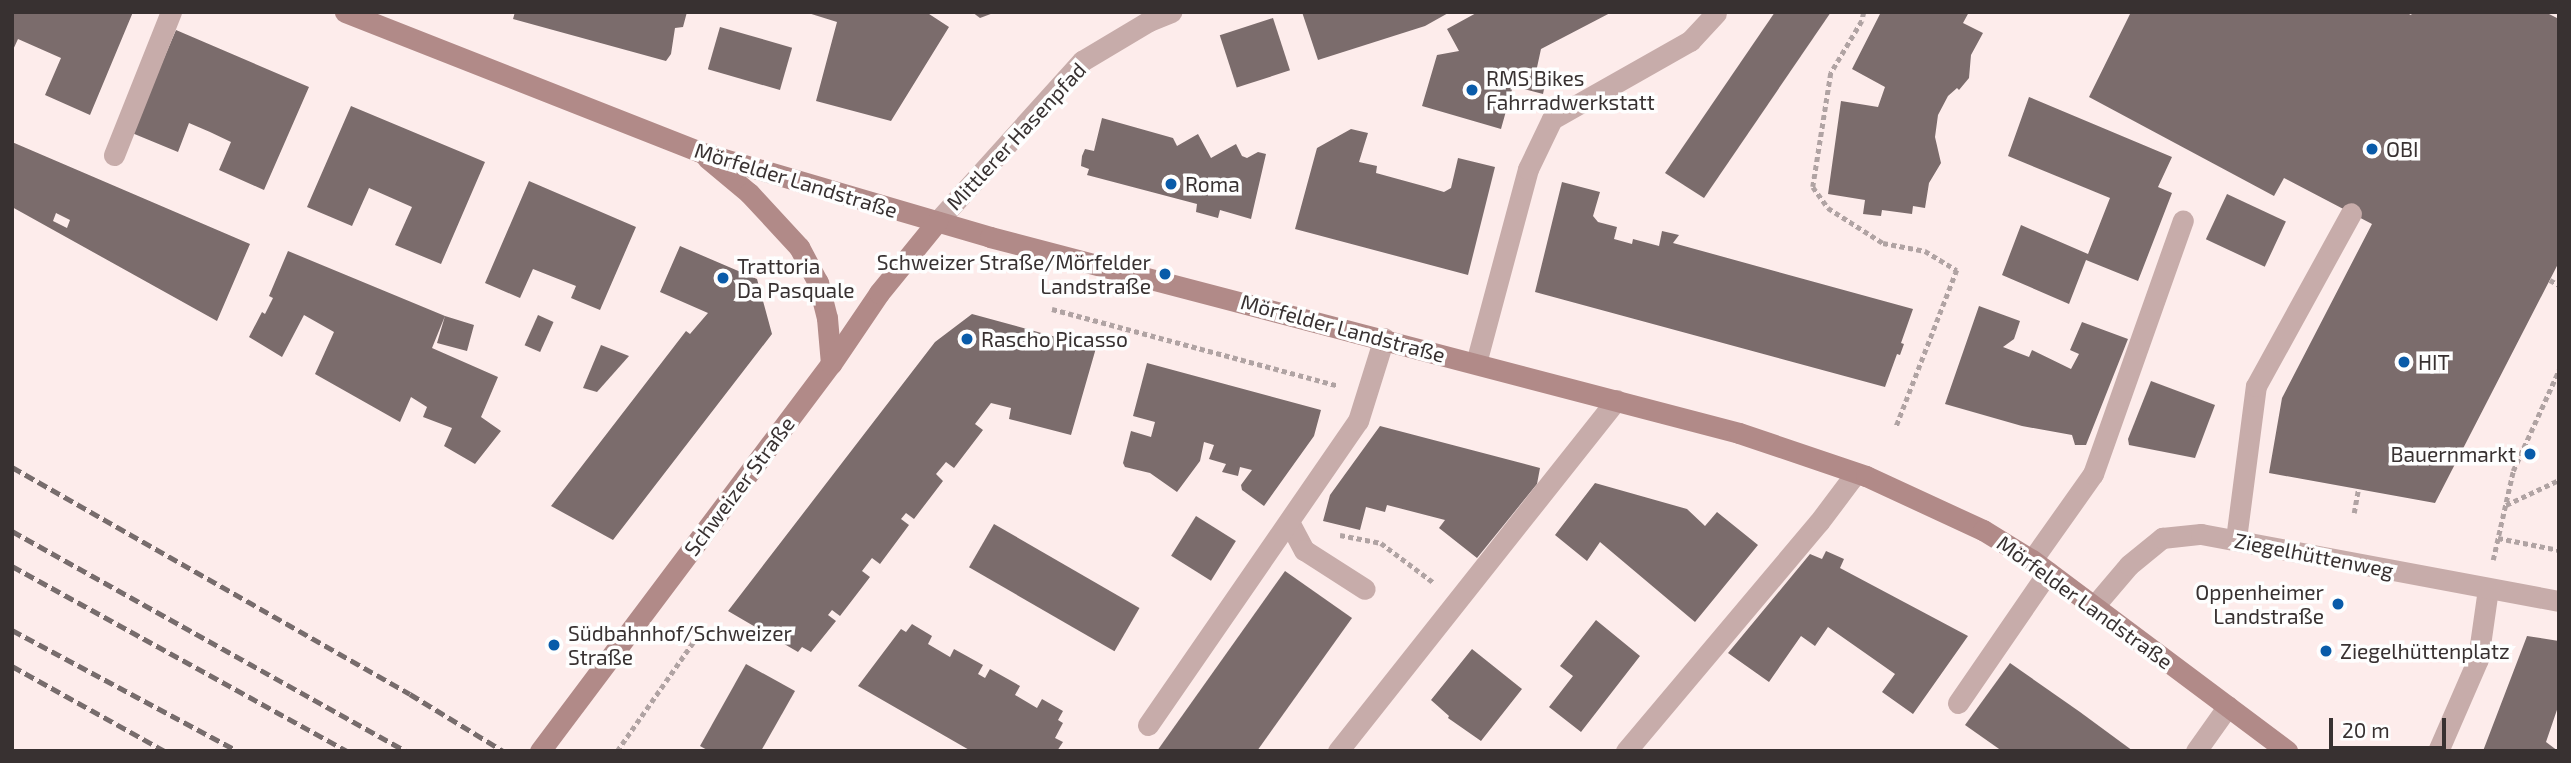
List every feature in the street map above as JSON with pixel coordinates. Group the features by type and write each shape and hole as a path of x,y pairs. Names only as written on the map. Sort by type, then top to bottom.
{"main road":[{"name":"Mörfelder Landstraße","path":"345,12 700,152 937,222 1739,433 1852,472 1983,530 2040,566 2287,751"},
{"path":"700,152 749,193 799,247 818,282 827,318 831,363"},
{"name":"Schweizer Straße","path":"540,751 831,363 879,293 937,222"}],"street":[{"path":"114,155 172,12"},
{"name":"Mittlerer Hasenpfad","path":"937,222 1083,61 1149,20 1171,12"},
{"path":"1476,363 1528,169 1552,119 1690,41 1716,13"},
{"path":"2236,539 2256,386 2351,213"},
{"path":"1958,702 2093,474 2183,220"},
{"path":"1148,725 1358,421 1384,338"},
{"path":"1338,751 1616,400"},
{"path":"1626,751 1819,522 1852,478 1852,472"},
{"path":"1289,522 1304,550 1365,589"},
{"name":"Ziegelhüttenweg","path":"2095,605 2129,565 2162,538 2201,534 2559,601"},
{"path":"2438,751 2478,659 2488,589"},
{"path":"2196,751 2228,706"}],"path":[{"path":"1864,12 1862,21 1831,73 1813,187 1828,208 1883,243 1925,251 1957,270 1896,427"},
{"path":"2550,280 2559,285"},
{"path":"1052,309 1367,394"},
{"path":"2488,589 2513,471 2559,370"},
{"path":"2505,506 2559,480"},
{"path":"2354,513 2358,490"},
{"path":"1289,522 1381,543 1457,600"},
{"path":"2498,538 2559,550"},
{"path":"617,751 701,631"}],"building":[{"path":"12,12 133,12 90,115 45,95 61,58 18,39 12,52"},
{"path":"515,12 687,12 683,27 675,28 671,54 666,61 513,19"},
{"path":"805,12 926,12 949,27 891,121 816,101 837,22"},
{"path":"972,12 996,12 980,18"},
{"path":"1302,12 1450,12 1425,26 1318,60"},
{"path":"1478,12 1612,12 1541,49 1536,72 1547,75 1543,94 1513,86 1501,129 1422,106 1437,55 1459,51 1447,29"},
{"path":"1775,12 1831,12 1704,198 1665,173"},
{"path":"1881,12 1969,12 1963,23 1983,33 1971,55 1969,78 1959,90 1957,88 1948,96 1938,115 1935,137 1941,163 1929,183 1925,208 1913,206 1912,214 1882,210 1881,216 1863,214 1865,200 1828,194 1841,101 1878,107 1885,87 1852,69"},
{"name":"OBI","path":"2131,12 2405,12 2411,15 2413,12 2545,12 2559,19 2559,262 2435,503 2269,473 2282,398 2372,224 2284,178 2274,196 2089,97"},
{"path":"1273,18 1290,70 1237,88 1220,35"},
{"path":"720,27 792,48 780,90 708,69"},
{"path":"176,30 309,87 264,190 219,170 231,142 210,132 189,123 178,152 132,133"},
{"path":"2029,97 2172,157 2158,187 2172,193 2138,281 2086,260 2069,304 2002,275 2021,225 2088,254 2110,198 2008,156"},
{"path":"351,106 485,162 441,264 395,245 412,207 369,188 352,226 307,207"},
{"path":"1102,118 1173,138 1177,146 1198,134 1211,158 1236,144 1242,156 1247,158 1258,152 1266,154 1251,219 1220,210 1218,218 1196,212 1197,204 1087,175 1089,169 1081,166 1082,156 1085,149 1094,151"},
{"path":"1351,129 1368,133 1359,162 1377,166 1376,173 1444,192 1451,188 1458,158 1495,167 1468,275 1295,229 1317,148"},
{"path":"12,142 250,244 217,321 12,207","holes":["56,213 70,220 67,228 53,221"]},
{"path":"529,181 636,227 600,310 571,298 576,286 533,269 520,298 485,283"},
{"path":"1562,182 1600,192 1593,216 1598,222 1617,227 1614,239 1632,244 1633,239 1659,246 1662,231 1679,235 1673,243 1913,309 1901,343 1904,344 1900,355 1897,354 1885,387 1535,292"},
{"path":"2227,194 2286,221 2265,267 2206,239"},
{"path":"680,246 757,279 772,334 613,540 551,506 686,331 690,334 708,313 660,292"},
{"path":"288,251 445,316 432,348 498,377 481,417 501,431 475,464 444,446 452,428 423,417 427,407 411,397 400,422 315,374 334,332 304,315 282,357 249,337 273,298 269,296"},
{"path":"1979,306 2020,321 2014,339 2003,347 2029,357 2032,350 2071,369 2079,354 2070,350 2082,322 2128,339 2086,445 2075,445 2072,435 2022,426 1945,404"},
{"path":"972,314 1096,348 1071,435 1009,419 1011,408 991,403 975,424 983,430 954,468 946,462 936,474 943,481 914,519 906,513 901,519 909,525 880,564 872,558 862,571 870,577 840,616 832,610 828,615 836,621 811,652 802,647 798,652 728,611 935,342"},
{"path":"538,315 554,322 540,352 525,345"},
{"path":"445,316 474,325 467,351 437,343"},
{"path":"601,345 629,356 597,392 583,388"},
{"path":"1147,363 1321,410 1314,436 1264,506 1242,490 1241,485 1252,470 1240,467 1238,476 1222,472 1226,464 1209,459 1214,445 1204,442 1200,461 1177,492 1150,473 1125,467 1123,463 1131,431 1151,437 1155,422 1133,416"},
{"path":"2151,381 2215,405 2195,458 2129,445 2128,439"},
{"path":"1380,426 1540,468 1537,484 1477,558 1439,528 1445,520 1387,505 1385,512 1366,507 1360,530 1323,521 1330,495"},
{"path":"1595,483 1687,509 1705,526 1717,512 1758,545 1695,622 1600,542 1587,561 1555,535"},
{"path":"1196,516 1236,541 1211,581 1171,556"},
{"path":"994,524 1139,608 1114,651 969,567"},
{"path":"1826,551 1844,559 1840,568 1968,636 1913,714 1882,692 1895,674 1828,627 1815,646 1801,636 1769,682 1728,653 1810,554 1822,559"},
{"path":"1285,571 1352,618 1257,751 1157,751"},
{"path":"1596,620 1640,656 1581,732 1549,707 1573,676 1560,666"},
{"path":"912,624 932,636 928,644 950,657 954,649 983,665 978,674 985,678 990,669 1020,686 1015,695 1037,708 1042,699 1063,711 1058,720 1063,723 1055,738 1063,742 1057,751 971,751 858,686 901,629 906,632"},
{"path":"2527,636 2559,641 2559,704 2546,742 2558,751 2483,751"},
{"path":"1472,649 1522,689 1481,741 1448,718 1449,716 1431,700"},
{"path":"2010,663 2133,751 2002,751 1965,725"},
{"path":"746,664 795,691 761,751 709,751 700,746"}],"railway":[{"path":"12,467 410,694 503,751"},
{"path":"12,531 406,751"},
{"path":"12,566 347,751"},
{"path":"12,630 238,751"},
{"path":"12,666 165,751"}],"place":[{"name":"RMS Bikes Fahrradwerkstatt","path":"1472,90"},
{"name":"OBI","path":"2372,149"},
{"name":"Roma","path":"1171,184"},
{"name":"Schweizer Straße/Mörfelder Landstraße","path":"1165,274"},
{"name":"Trattoria Da Pasquale","path":"723,278"},
{"name":"Rascho Picasso","path":"967,339"},
{"name":"HIT","path":"2404,362"},
{"name":"Bauernmarkt","path":"2530,454"},
{"name":"Oppenheimer Landstraße","path":"2338,604"},
{"name":"Südbahnhof/Schweizer Straße","path":"554,645"},
{"name":"Ziegelhüttenplatz","path":"2326,651"}]}
